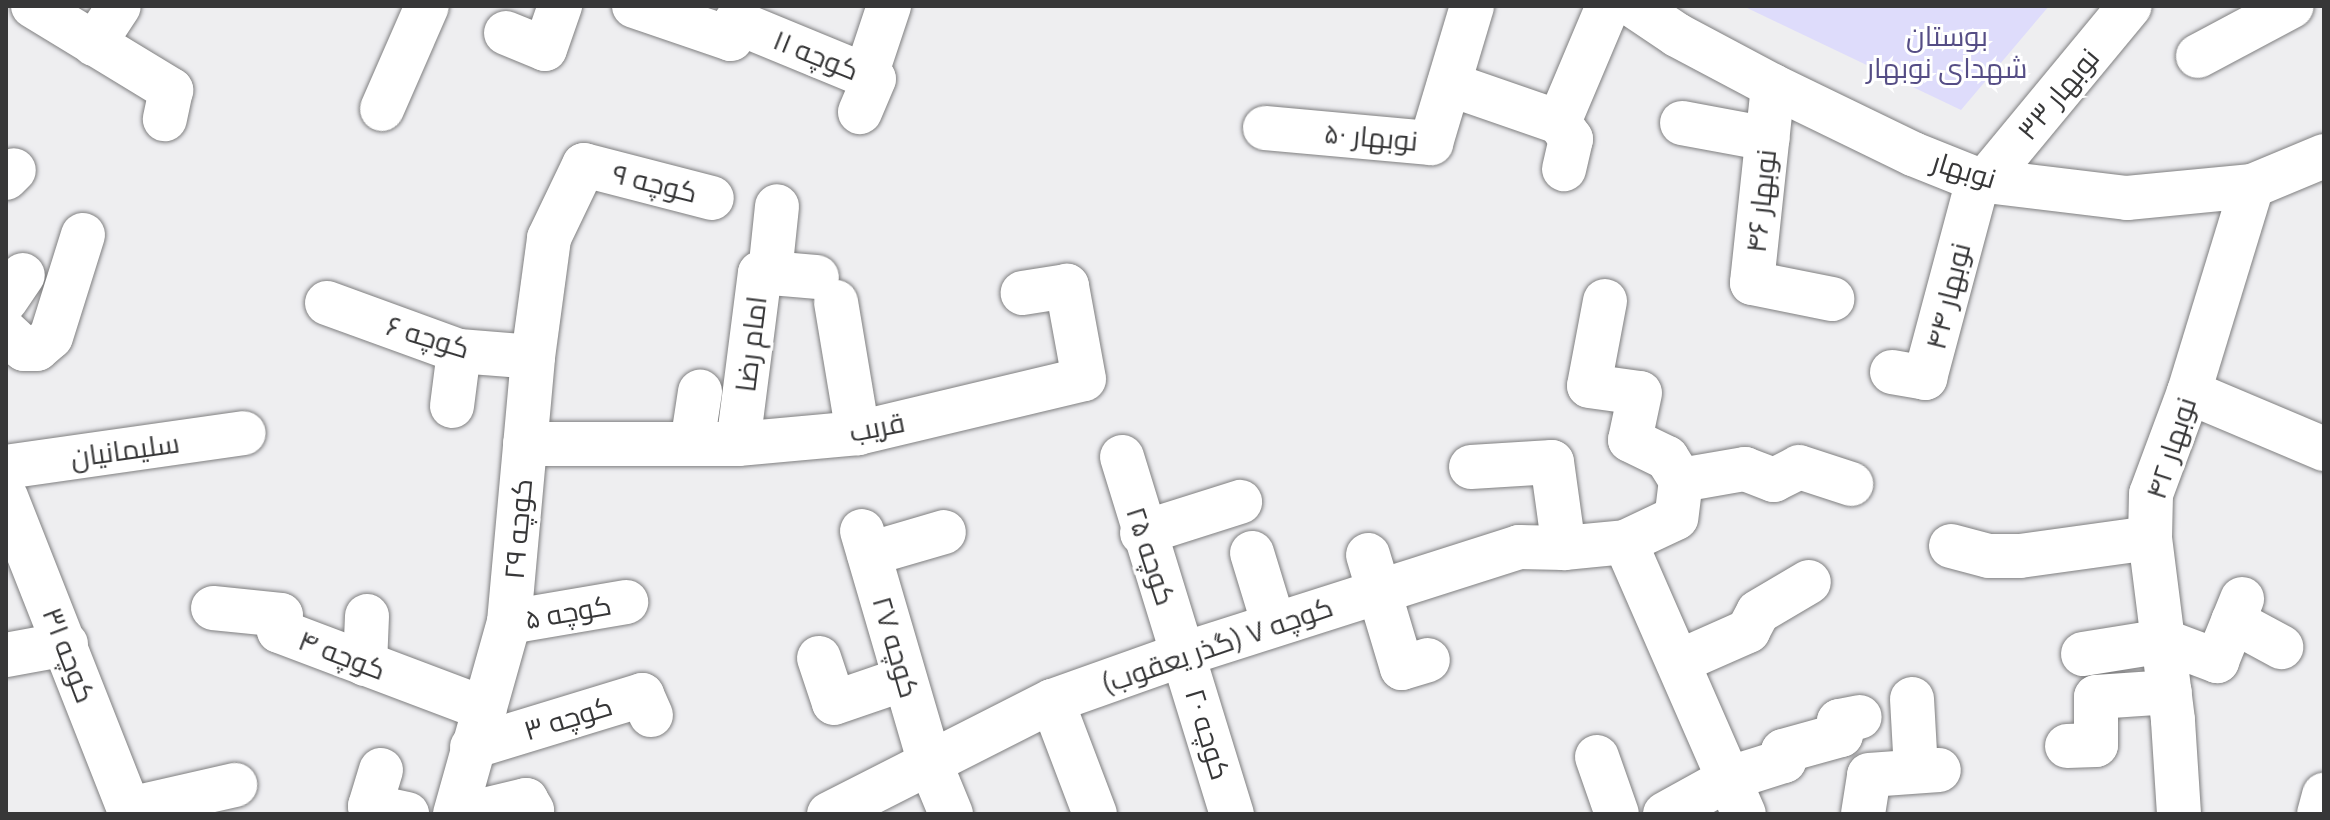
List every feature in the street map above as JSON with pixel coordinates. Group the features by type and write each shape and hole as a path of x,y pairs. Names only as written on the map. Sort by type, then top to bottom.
{"street":[{"path":"33,6 171,90 165,119"},
{"path":"94,44 119,6"},
{"path":"382,109 427,6"},
{"path":"525,41 560,6"},
{"name":"کوچه ۱۱","path":"634,6 731,39 736,22 867,89 899,7"},
{"name":"نوبهار ۵۰","path":"1265,128 1431,143 1472,6"},
{"path":"1559,122 1608,6"},
{"name":"نوبهار","path":"1634,6 1687,21 1773,86 1913,154 1981,180 2127,198 2252,186 2324,156"},
{"name":"نوبهار ۳۳","path":"1981,180 2130,6"},
{"path":"2198,56 2292,6"},
{"path":"1449,84 1559,122 1571,139 1564,169"},
{"name":"نوبهار ۴۶","path":"1773,86 1752,283 1832,299"},
{"path":"1682,123 1768,139"},
{"name":"کوچه ۹","path":"549,238 584,165 712,198"},
{"name":"نوبهار ۴۴","path":"1892,372 1925,378 1981,180"},
{"name":"نوبهار ۴۲","path":"2179,814 2170,692 2150,538 2151,494 2189,392 2252,186"},
{"name":"امام رضا","path":"738,444 760,273 770,273 777,206"},
{"path":"6,332 24,349 37,349 51,337 83,235"},
{"name":"کوچه ۲۹","path":"455,814 509,622 533,357 549,238"},
{"path":"770,273 827,289 858,433"},
{"name":"قریب","path":"525,444 629,426 692,444 738,444 858,433 1084,379 1067,286 1023,293"},
{"path":"1605,301 1589,386 1640,393 1630,440 1667,458 1681,480 1745,469 1774,480 1799,467 1851,484"},
{"name":"کوچه ۶","path":"327,303 459,351 533,357"},
{"path":"452,406 459,351"},
{"path":"692,444 700,392"},
{"path":"2189,392 2324,449"},
{"name":"سلیمانیان","path":"6,467 244,433"},
{"name":"کوچه ۲۵","path":"1122,457 1142,533 1184,654"},
{"path":"1471,467 1552,462 1564,548"},
{"name":"کوچه ۷ (گذر یعقوب)","path":"829,814 1052,701 1274,625 1373,573 1519,547 1564,548 1625,542 1676,518 1681,480"},
{"name":"کوچه ۳۱","path":"6,497 130,812"},
{"path":"1142,533 1240,502"},
{"name":"کوچه ۲۷","path":"944,532 866,542 930,763 951,814"},
{"path":"1951,546 1989,556 2020,556 2150,538"},
{"path":"1625,542 1737,796"},
{"path":"1252,553 1274,625"},
{"path":"1373,573 1402,668 1428,660"},
{"path":"1678,662 1748,631 1758,612 1809,582"},
{"name":"کوچه ۵","path":"509,622 626,602"},
{"name":"کوچه ۴","path":"213,608 281,615 279,631 365,664 478,728"},
{"path":"2083,654 2164,641 2217,661 2238,610 2281,647"},
{"path":"365,664 367,616"},
{"path":"6,655 66,644"},
{"name":"کوچه ۲۰","path":"1184,654 1232,814"},
{"path":"819,658 834,703 904,679"},
{"path":"2067,746 2096,745 2096,697 2170,692"},
{"name":"کوچه ۳","path":"478,728 642,695 651,715"},
{"path":"1863,814 1869,775 1927,770 1912,699"},
{"path":"1052,701 1095,814"},
{"path":"1665,814 1737,796 1784,761 1783,751 1841,735 1839,721 1860,717"},
{"path":"1597,757 1617,814"},
{"path":"381,770 370,806 407,814"},
{"path":"130,812 235,785"},
{"path":"2319,814 2324,795"},
{"path":"468,814 526,800 532,810"}],"green space":[{"name":"بوستان شهدای نوبهار","path":"1743,6 2049,6 1961,110"}]}
